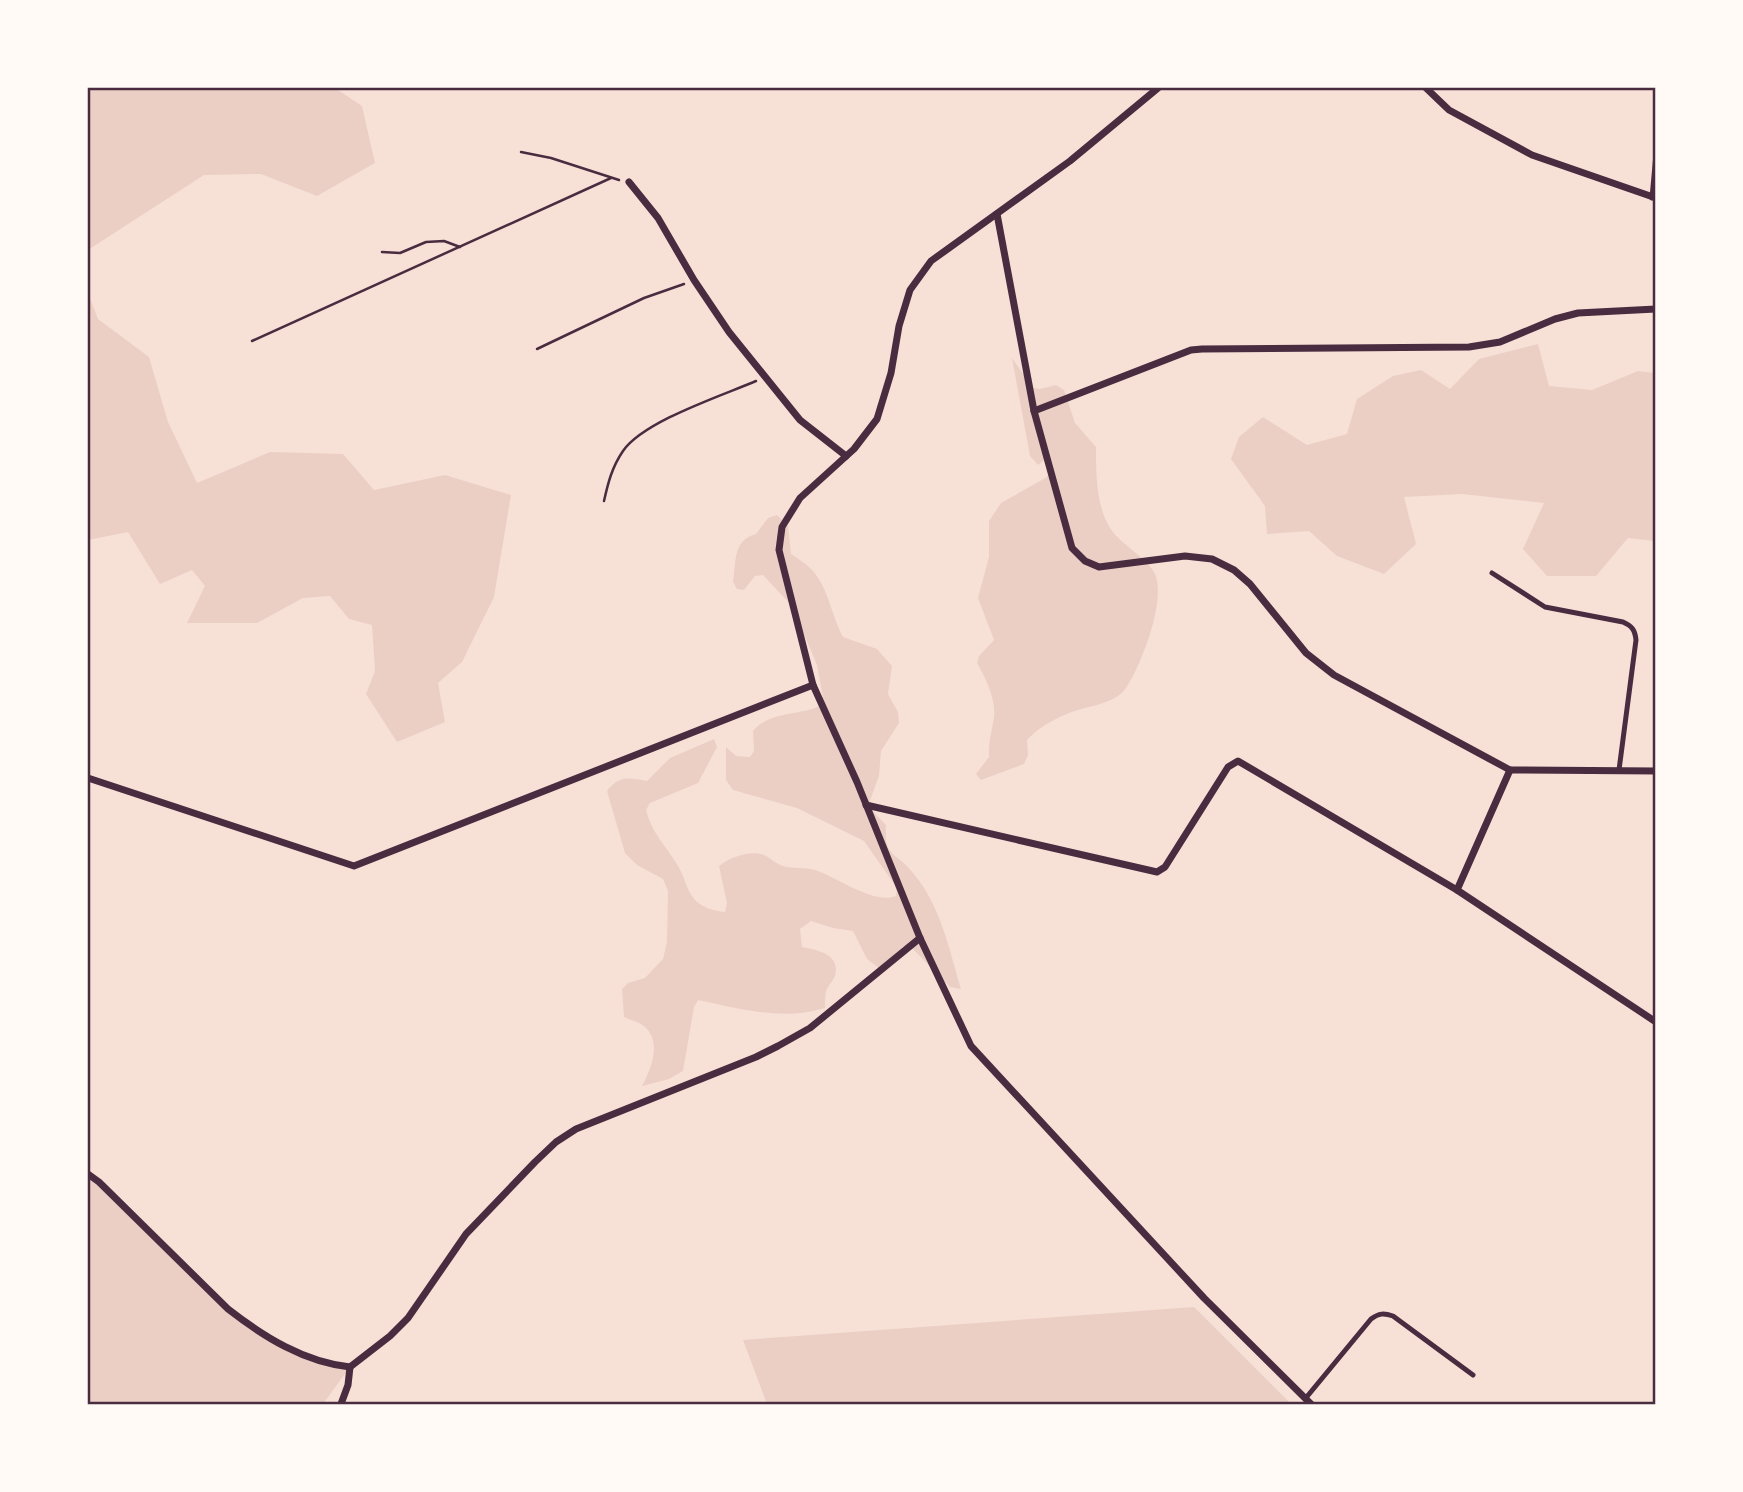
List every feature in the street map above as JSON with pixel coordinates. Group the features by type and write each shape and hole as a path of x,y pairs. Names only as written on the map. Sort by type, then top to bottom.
{"street":[{"path":"1158,88 1070,161 931,261 910,290 899,326 891,373 877,419 854,449 800,498 782,527 779,550 813,685 920,938 971,1046 1204,1298 1308,1402"},
{"path":"1426,88 1449,110 1532,155 1654,198"},
{"path":"629,182 659,218 694,280 729,332 800,420 846,456"},
{"path":"997,214 1034,411 1072,548 1085,561 1099,567 1185,556 1212,559 1234,570 1250,584 1317,663 1334,675 1510,770 1656,771"},
{"path":"1034,411 1191,351 1469,347 1500,342 1555,319 1578,313 1656,309"},
{"path":"88,778 354,866 813,685"},
{"path":"866,805 1157,872 1165,867 1228,767 1238,761 1457,890 1656,1022"},
{"path":"1457,890 1510,770"},
{"path":"88,1174 228,1310 251,1328 294,1351 332,1365 350,1367 390,1336 408,1318 466,1234 556,1142 576,1129 756,1057 810,1028 920,938"},
{"path":"341,1405 348,1385 350,1367"}],"lane":[{"path":"1654,198 1656,154"},
{"path":"1492,573 1545,607 1623,622 1630,625 1635,632 1619,770"},
{"path":"1308,1402 1378,1314 1393,1316 1472,1375"}],"path":[{"path":"521,152 629,182"},
{"path":"252,341 611,178"},
{"path":"382,252 400,253 426,242 444,241 460,247"},
{"path":"537,349 644,298 694,280"},
{"path":"604,501 611,472 624,448 651,426 765,376"}],"shaded area":[{"path":"88,88 335,88 362,106 375,163 317,196 261,174 204,175 88,250"},
{"path":"88,293 98,319 149,357 168,422 197,483 270,452 343,454 374,490 445,475 511,495 494,597 462,662 438,683 445,722 397,742 366,694 375,671 372,625 349,619 330,596 303,598 257,623 187,623 205,586 192,570 160,584 128,532 88,540"},
{"path":"1538,344 1549,386 1592,390 1638,371 1655,373 1655,541 1628,538 1596,576 1547,576 1523,549 1544,503 1462,494 1404,497 1416,544 1384,574 1337,556 1309,531 1267,534 1265,506 1231,459 1239,437 1263,417 1307,445 1347,434 1357,399 1393,376 1421,370 1450,389 1479,359"},
{"path":"1012,358 1033,388 1056,385 1064,390 1075,423 1096,447 1098,488 1105,518 1113,532 1154,572 1158,598 1145,648 1132,678 1121,694 1107,702 1074,711 1046,725 1027,740 1028,755 1024,764 981,780 976,774 989,757 994,717 990,689 977,663 979,656 994,640 978,598 989,557 989,521 1001,503 1047,477 1051,465 1048,457 1038,465 1030,456"},
{"path":"777,515 788,526 791,554 809,567 821,582 843,637 877,649 892,666 888,694 898,712 899,723 881,751 879,776 868,806 886,825 889,849 913,873 931,899 943,928 961,989 950,987 909,945 902,947 891,964 879,968 867,959 853,931 811,921 800,929 802,947 826,954 836,969 826,991 825,1008 777,1014 698,1000 694,1007 683,1071 669,1079 642,1086 653,1056 653,1041 643,1025 624,1017 622,989 628,983 645,978 663,959 667,942 668,891 663,879 637,865 625,853 607,791 616,782 630,779 647,781 670,758 714,739 717,747 698,783 650,803 646,810 652,826 678,866 692,896 709,909 725,912 727,903 719,866 735,857 753,853 764,855 783,866 815,870 867,894 887,898 896,896 897,888 864,841 797,808 733,790 726,780 726,747 736,756 750,757 754,751 753,731 760,724 824,703 817,665 792,606 763,575 755,576 744,590 737,589 733,582 739,546 756,534 768,518"},
{"path":"88,1174 228,1309 294,1351 350,1367 323,1404 88,1404"},
{"path":"1194,1307 1291,1404 767,1404 743,1340"}]}
